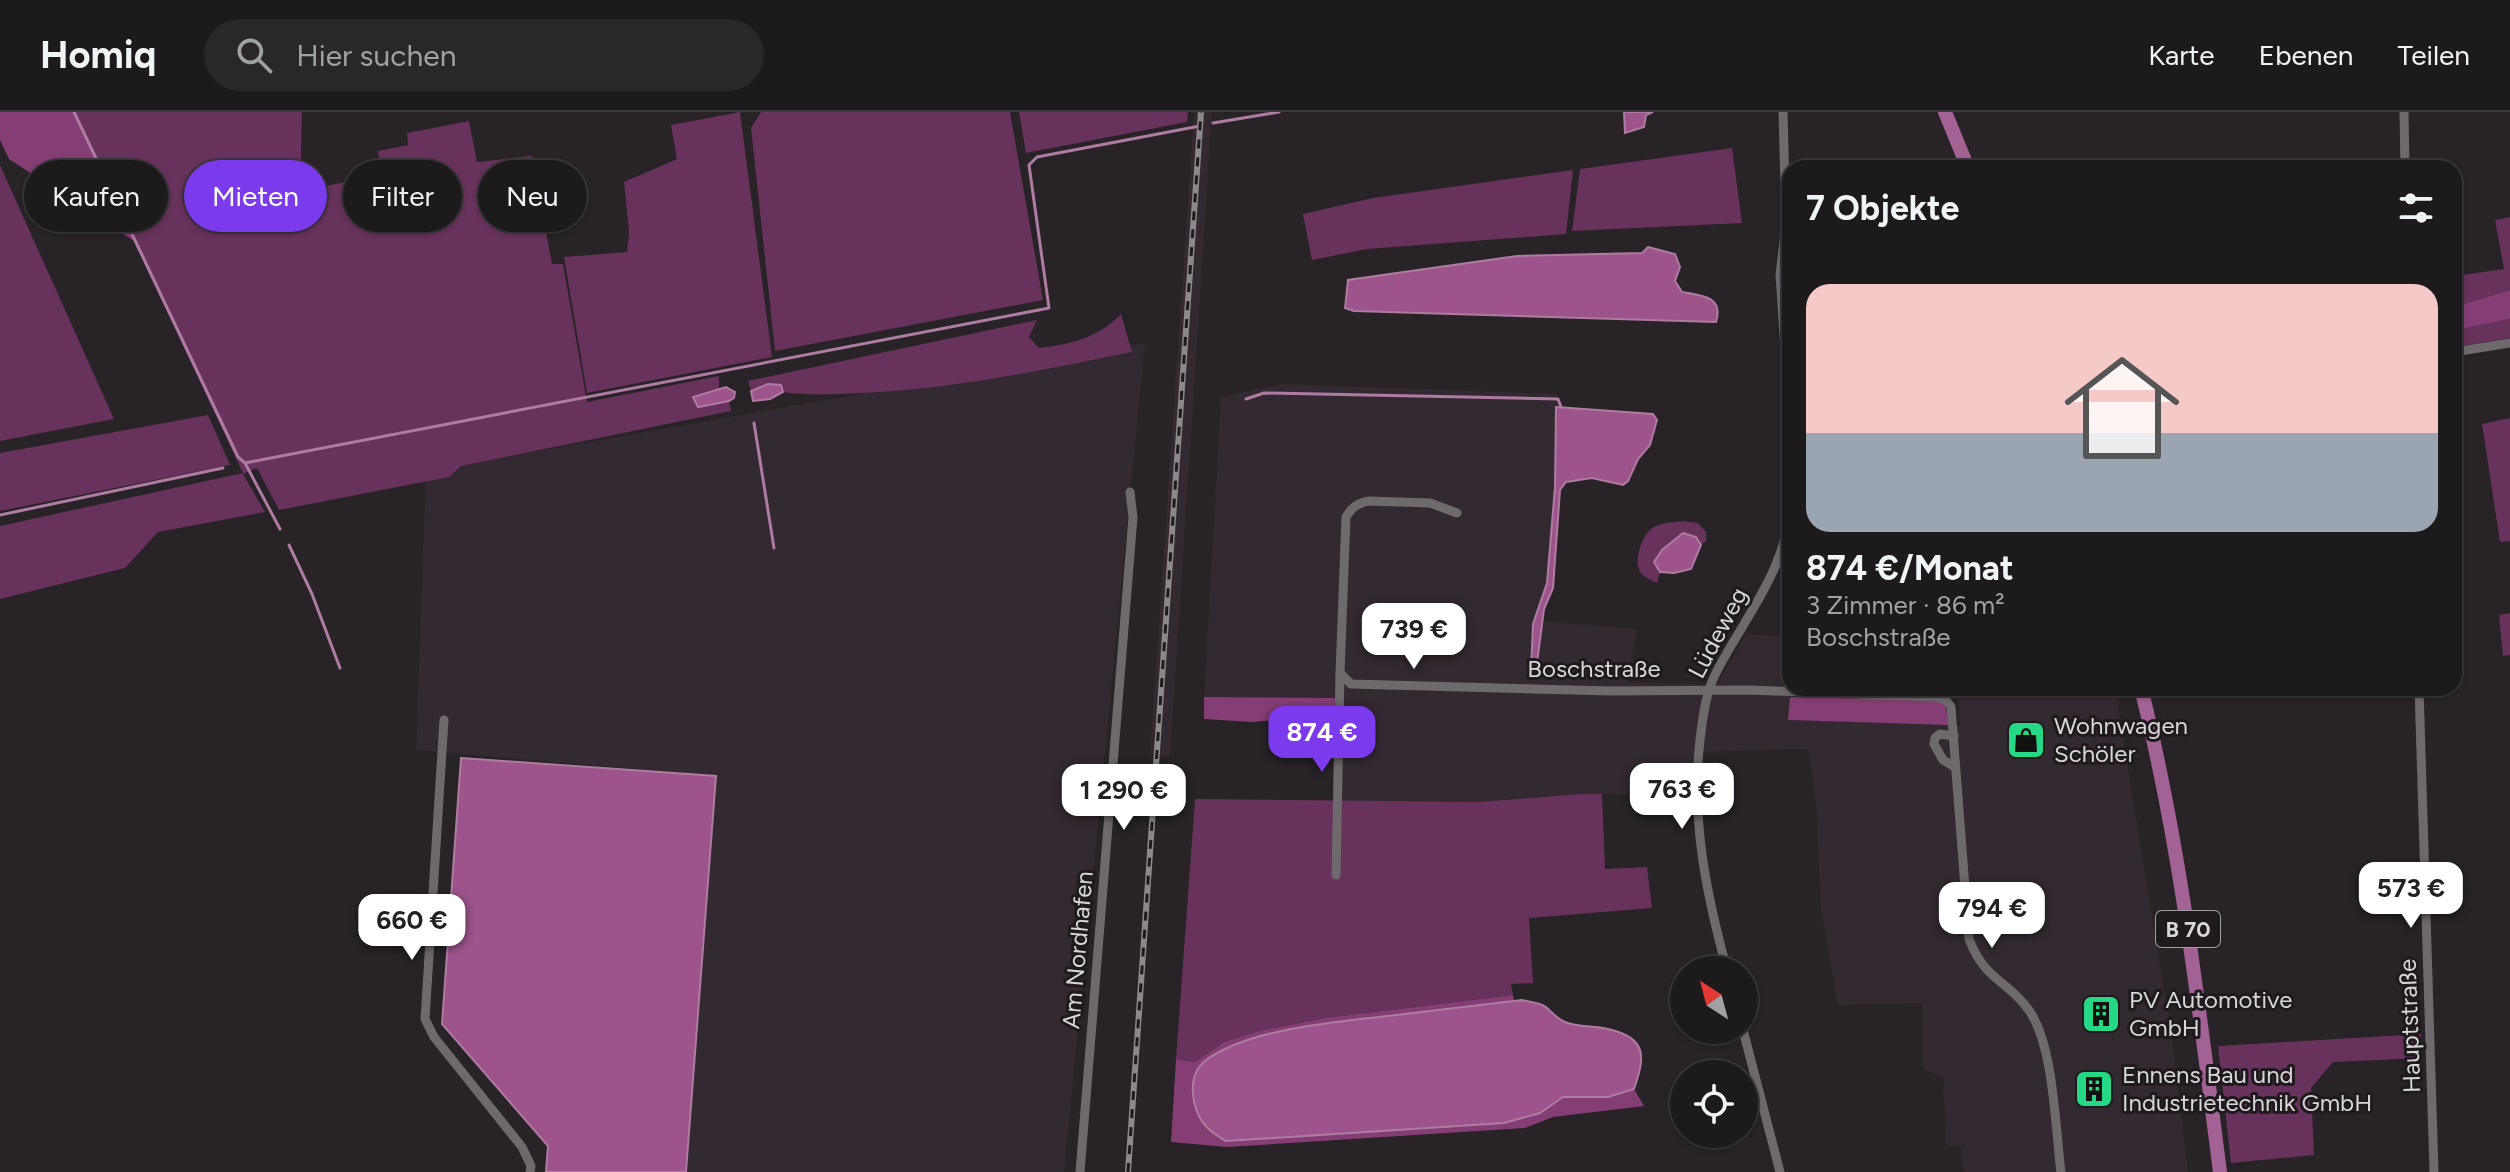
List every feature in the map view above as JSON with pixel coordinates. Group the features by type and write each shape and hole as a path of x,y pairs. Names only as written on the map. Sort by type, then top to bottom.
{"main road":[{"path":"1945,112 1965,160"},
{"name":"B 70","path":"2143,696 2185,911 2220,1172"}],"street":[{"path":"1783,112 1784,160"},
{"path":"2404,112 2405,160"},
{"path":"1782,258 1782,305"},
{"path":"2462,351 2510,343"},
{"name":"Am Nordhafen","path":"1080,1172 1133,517 1130,492"},
{"path":"1336,875 1346,517 1359,503 1369,501 1430,503 1457,513"},
{"name":"Lüdeweg","path":"1724,956 1706,883 1696,804 1697,772 1709,690 1782,554"},
{"name":"Boschstraße","path":"1340,673 1351,684 1415,687 1782,692"},
{"name":"Boschstraße","path":"1904,696 1937,697 1946,700 1951,707 1969,939 1976,957 1989,974 2030,1010 2040,1030 2046,1053 2061,1172"},
{"name":"Hauptstraße","path":"2419,696 2434,1172"},
{"path":"444,720 425,1019 434,1037 522,1147 531,1166 530,1172"},
{"path":"1954,736 1940,734 1934,744 1943,760 1955,767"},
{"path":"1747,1044 1780,1172"}],"shaded area":[{"path":"0,112 73,112 96,160 24,160 24,169 9,159 0,140"},
{"path":"73,112 302,112 301,160 184,160 184,232 327,232 327,186 343,183 343,232 462,232 462,160 379,160 378,151 408,145 407,133 469,121 478,162 478,232 546,232 552,264 563,264 587,402 719,376 719,391 709,394 707,406 729,401 731,411 461,466 449,477 279,510 257,468 243,474 265,512 158,532 125,568 0,599 0,526 243,473 130,232 168,232 168,160 96,160"},
{"path":"740,112 772,357 587,393 564,257 627,252 629,232 624,182 677,159 671,125"},
{"path":"761,112 1010,112 1043,300 775,351 751,128"},
{"path":"1019,112 1188,112 1187,122 1026,153"},
{"path":"1194,112 1212,112 1170,756 1150,754"},
{"path":"1624,112 1653,112 1646,115 1644,127 1625,133"},
{"path":"1732,148 1742,223 1572,231 1580,169"},
{"path":"532,156 533,160 495,160"},
{"path":"0,165 24,218 24,232 30,232 114,419 0,441"},
{"path":"1573,170 1566,234 1367,249 1312,260 1303,214 1373,198"},
{"path":"2510,217 2510,290 2463,304 2462,307 2462,275 2504,269 2495,220"},
{"path":"120,232 130,232 134,241"},
{"path":"1648,247 1675,254 1680,267 1675,281 1682,292 1704,296 1714,302 1718,313 1716,322 1354,311 1345,308 1348,280 1517,256 1642,253"},
{"path":"2510,290 2510,319 2462,329 2463,304"},
{"path":"1121,314 1132,352 1032,372 897,391 833,394 783,392 780,385 768,384 751,391 748,381 1037,320 1029,337 1039,348 1062,344 1103,329"},
{"path":"2510,319 2510,338 2462,346 2462,328"},
{"path":"1145,343 1064,1172 687,1172 716,776 416,750 426,471"},
{"path":"768,384 781,385 783,392 770,399 753,401 751,391"},
{"path":"1283,384 1557,394 1555,487 1547,583 1533,625 1536,671 1542,621 1637,629 1627,682 1716,685 1747,634 1782,636 1782,696 1789,696 1789,720 1960,725 1959,696 2116,696 2172,1039 2188,1172 1964,1172 1960,1145 1946,1147 1943,1077 1923,1069 1922,1003 1838,1005 1821,910 1816,803 1808,749 1696,752 1694,795 1581,794 1478,802 1333,801 1334,698 1204,697 1221,397"},
{"path":"726,387 735,392 734,398 729,401 698,407 693,397"},
{"path":"1556,407 1653,414 1657,420 1650,445 1623,485 1592,478 1566,482 1560,490 1553,588 1544,609 1536,671 1531,671 1533,624 1547,583 1555,487"},
{"path":"208,415 230,465 0,511 0,453"},
{"path":"2510,418 2510,541 2500,542 2482,424"},
{"path":"1665,523 1698,523 1706,532 1706,541 1701,545 1696,537 1654,562 1660,572 1657,583 1644,576 1639,568 1638,556 1647,534"},
{"path":"1683,533 1696,537 1701,545 1691,569 1660,572 1654,562 1662,550"},
{"path":"2510,613 2510,655 2503,656 2499,615"},
{"path":"1204,697 1335,698 1334,715 1252,722 1204,719"},
{"path":"1790,697 1939,700 1945,705 1949,725 1788,720"},
{"path":"461,758 716,776 686,1172 546,1172 548,1146 442,1024"},
{"path":"1602,794 1605,869 1647,867 1652,908 1529,918 1533,983 1511,984 1513,995 1325,1018 1259,1031 1224,1042 1195,1062 1176,1059 1195,799 1478,802"},
{"path":"1513,995 1514,1001 1296,1030 1540,1113 1562,1097 1608,1097 1634,1089 1644,1106 1553,1117 1525,1128 1227,1147 1171,1142 1176,1059 1195,1062 1224,1042 1259,1031 1325,1018"},
{"path":"1522,1000 1543,1005 1570,1024 1608,1029 1630,1038 1637,1044 1641,1058 1634,1089 1608,1097 1563,1097 1540,1113 1504,1123 1226,1141 1207,1128 1196,1110 1193,1085 1199,1068 1223,1050 1244,1041 1318,1024"},
{"path":"2421,1034 2422,1058 2333,1062 2311,1088 2314,1155 2231,1163 2218,1046"}],"waterway":[{"path":"74,112 238,457 245,463 1049,308 1029,165 1037,157 1200,126"},
{"path":"1213,123 1279,112"},
{"path":"1246,399 1264,393 1558,399 1561,407"},
{"path":"754,423 774,548"},
{"path":"245,463 280,529"},
{"path":"0,515 223,468"},
{"path":"289,545 312,594 340,668"}],"railway":[{"path":"1128,1172 1201,112"}],"place":[{"name":"Wohnwagen Schöler","path":"2026,740"},
{"name":"PV Automotive GmbH","path":"2101,1014"},
{"name":"Ennens Bau und Industrietechnik GmbH","path":"2094,1089"}]}
